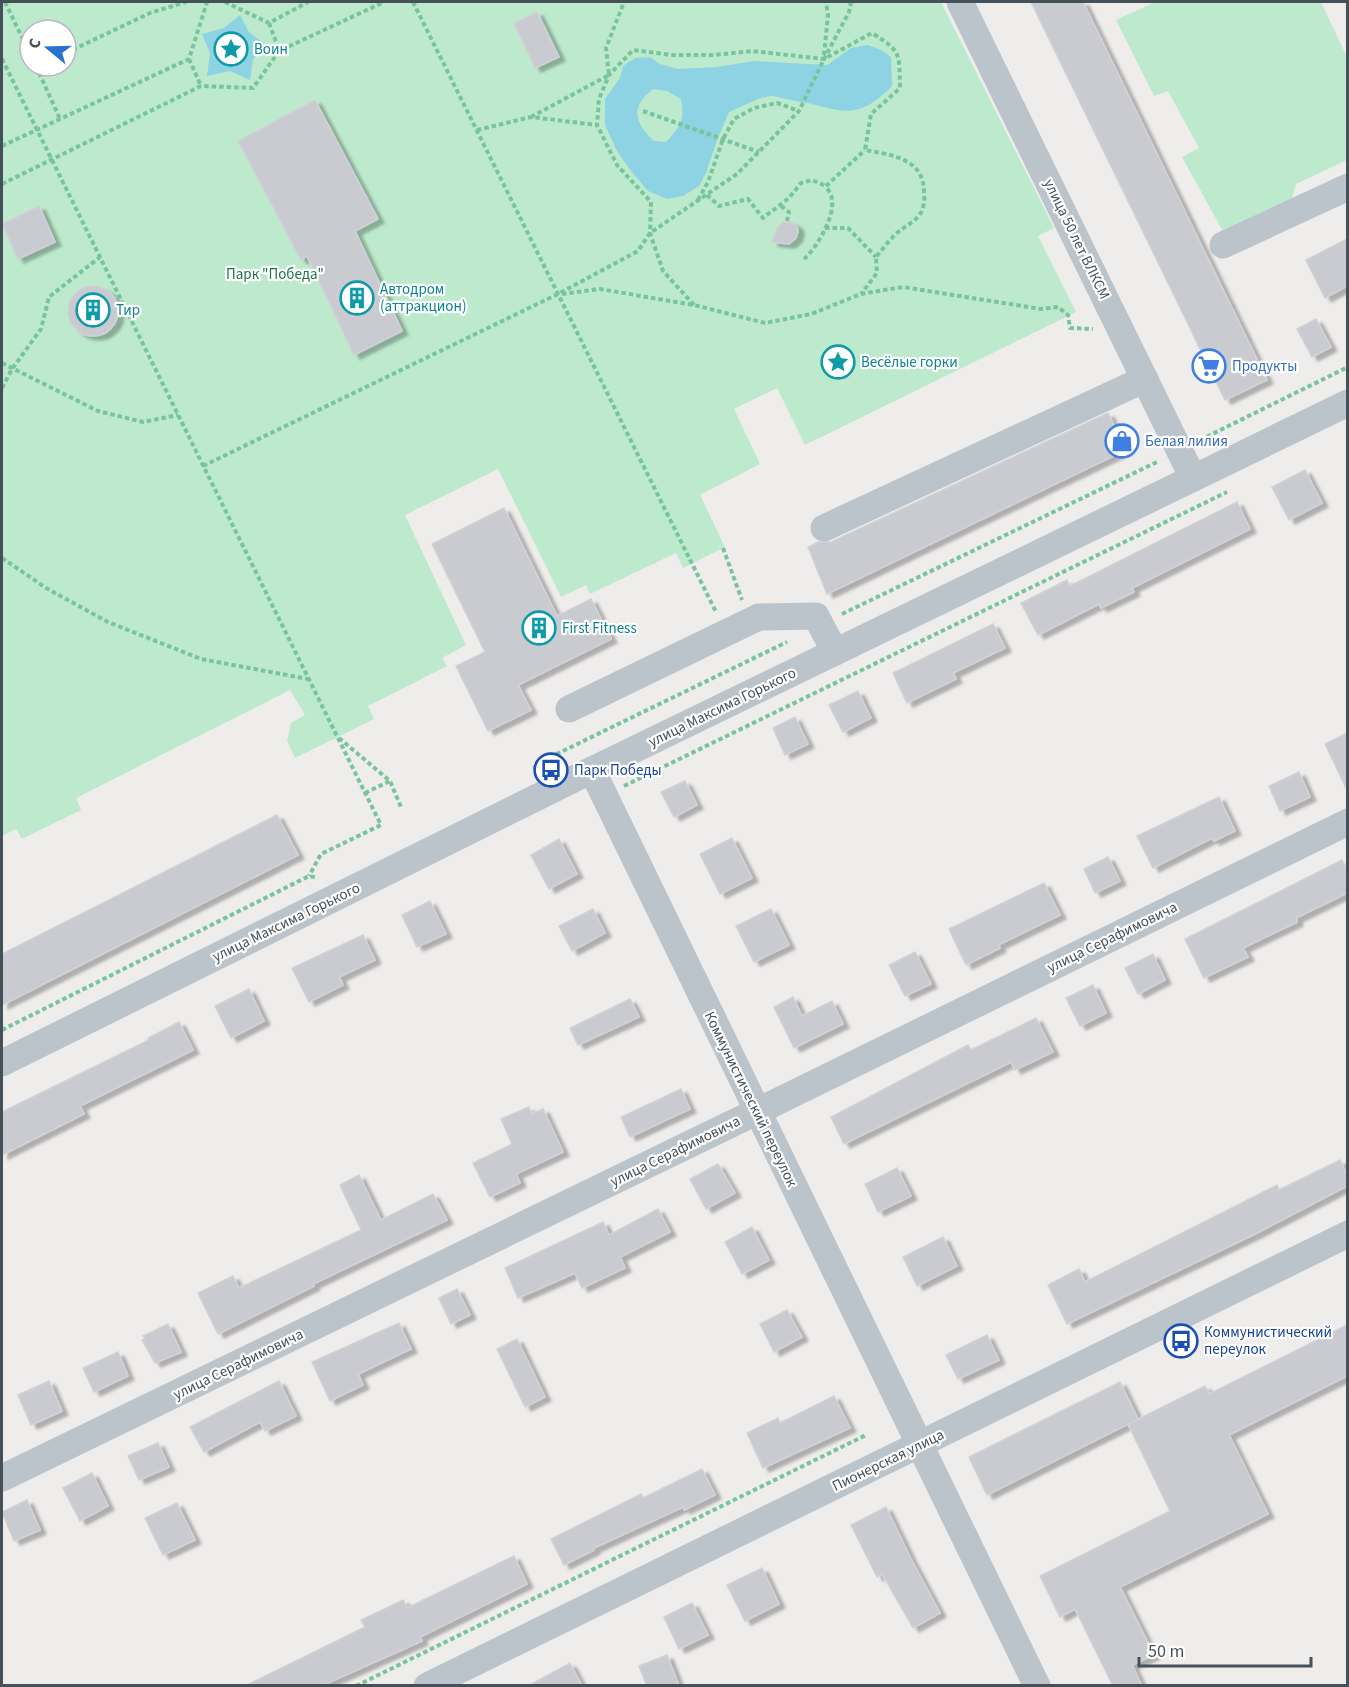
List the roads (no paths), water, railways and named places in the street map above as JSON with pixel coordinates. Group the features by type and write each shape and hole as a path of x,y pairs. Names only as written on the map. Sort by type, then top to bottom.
{"street":[{"name":"улица 50 лет ВЛКСМ","path":"960,2 1193,478"},
{"path":"1223,245 1347,187"},
{"path":"824,528 1145,379"},
{"name":"улица Максима Горького","path":"2,1063 592,770 1347,404"},
{"path":"568,710 759,617 816,616 835,652"},
{"name":"Коммунистический переулок","path":"592,770 1037,1686"},
{"name":"улица Серафимовича","path":"2,1478 1347,822"},
{"name":"Пионерская улица","path":"427,1686 1347,1234"}],"water":[{"path":"240,15 249,32 266,45 253,59 250,80 230,71 207,76 210,53 202,34 224,28"},
{"path":"868,45 891,57 892,86 878,99 855,110 844,111 772,96 755,100 729,112 699,186 683,196 667,199 648,191 617,151 605,125 605,99 620,78 623,66 635,58 650,57 660,64 678,69 716,67 755,61 827,65 851,48","holes":["653,89 667,91 681,99 682,118 675,132 666,142 654,141 639,121 638,108"]}],"place":[{"name":"Воин","path":"231,49"},
{"name":"Автодром (аттракцион)","path":"357,298"},
{"name":"Тир","path":"93,310"},
{"name":"Весёлые горки","path":"838,362"},
{"name":"Продукты","path":"1209,366"},
{"name":"Белая лилия","path":"1122,441"},
{"name":"First Fitness","path":"539,628"},
{"name":"Парк Победы","path":"551,770"},
{"name":"Коммунистический переулок","path":"1181,1341"}],"park label":[{"name":"Парк \"Победа\"","path":"275,274"}]}
